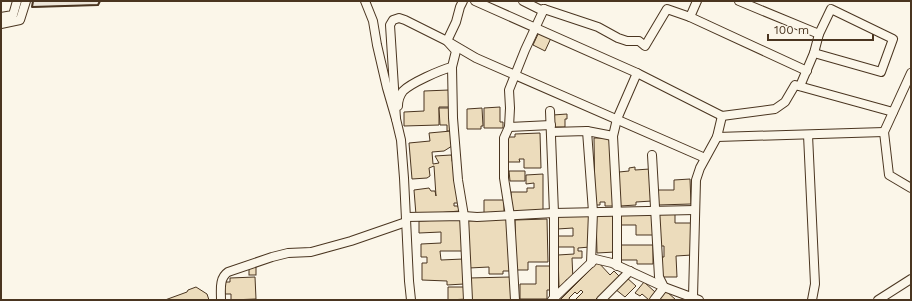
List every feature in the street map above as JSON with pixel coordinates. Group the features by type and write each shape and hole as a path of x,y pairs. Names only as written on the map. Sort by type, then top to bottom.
{"street":[{"path":"1,17 13,15 17,1"},
{"path":"1,24 20,20 26,1"},
{"path":"365,1 373,21 387,88 401,140 411,300"},
{"path":"447,41 456,22 463,1"},
{"path":"475,1 637,73 722,116 776,109 785,102 795,85 893,112"},
{"path":"523,1 541,10 544,9 598,27 618,38 627,41 639,41 645,46 667,9 690,17 807,71"},
{"path":"690,17 696,1"},
{"path":"739,1 819,34"},
{"path":"515,300 510,216 504,178 504,138 509,127 509,90 544,9"},
{"path":"800,86 814,53 819,34 831,9 893,39 881,72 814,53"},
{"path":"396,119 390,25 393,20 399,18 447,41 476,58 705,158"},
{"path":"447,41 456,51 452,66 453,118 458,180 464,216 468,300"},
{"path":"396,119 398,103 403,91 452,66"},
{"path":"617,266 617,212 613,136 617,119 637,73"},
{"path":"911,73 884,132 889,175 911,188"},
{"path":"550,111 554,213 553,299"},
{"path":"553,299 595,259 612,263 664,287 696,299 696,180 705,158 717,137 722,116"},
{"path":"509,127 587,131 613,136"},
{"path":"587,131 593,212 591,263"},
{"path":"717,137 884,132"},
{"path":"808,134 814,284 812,300"},
{"path":"652,155 659,277 664,287"},
{"path":"221,300 222,280 228,272 272,256 288,253 311,252 344,243 406,219 464,216 510,216 554,213 695,210"},
{"path":"601,300 630,271"},
{"path":"878,300 911,278"},
{"path":"654,300 664,287"}],"shaded area":[{"path":"33,1 100,1 98,5 32,7"}],"building":[{"path":"539,32 551,38 545,51 533,45"},
{"path":"449,90 449,107 439,107 439,125 404,126 404,112 424,111 424,91"},
{"path":"500,107 500,122 503,122 503,128 484,128 484,108"},
{"path":"439,108 449,108 450,131 447,131 447,125 440,125"},
{"path":"482,108 483,126 481,126 481,129 467,129 467,109"},
{"path":"567,114 567,119 565,119 565,127 554,127 553,115"},
{"path":"451,131 452,146 444,151 432,152 433,164 439,163 435,156 451,155 452,161 456,167 459,203 454,203 454,206 458,206 459,211 416,215 414,190 429,188 431,191 435,191 436,196 434,166 429,168 430,176 427,178 412,179 409,143 430,141 429,133"},
{"path":"540,133 541,168 524,168 524,159 519,159 520,162 506,162 506,137 515,137 515,134"},
{"path":"594,138 611,138 613,206 605,206 605,202 600,202 600,205 595,205"},
{"path":"635,167 635,170 650,169 652,201 636,202 636,205 620,206 619,172 629,171 629,168"},
{"path":"509,171 525,171 525,181 510,181"},
{"path":"543,174 543,212 511,213 511,192 527,192 527,188 534,188 534,183 526,184 526,175"},
{"path":"690,179 691,204 658,205 658,190 674,190 674,180"},
{"path":"484,200 504,200 504,215 484,216"},
{"path":"653,212 653,235 636,235 636,225 620,225 620,213"},
{"path":"675,212 675,223 691,223 692,255 676,256 677,277 661,277 661,257 664,257 664,246 660,246 659,213"},
{"path":"614,214 615,252 597,253 596,215"},
{"path":"589,215 590,247 578,248 578,251 582,251 582,258 572,258 573,280 566,280 567,287 559,287 558,255 574,254 574,247 558,247 557,236 573,236 573,228 557,229 557,216"},
{"path":"462,219 463,251 440,251 441,260 463,259 464,284 447,285 447,281 422,280 422,263 427,263 427,257 421,257 421,244 441,243 441,232 419,233 419,221"},
{"path":"507,219 511,271 503,271 503,274 489,274 489,267 469,268 467,221"},
{"path":"547,219 548,262 528,262 528,270 516,270 515,220"},
{"path":"621,245 653,245 653,264 637,264 637,260 621,260"},
{"path":"598,262 610,275 614,271 619,276 595,300 575,300 583,292 581,290 577,294 575,292 569,298 570,300 560,300"},
{"path":"536,266 552,266 552,281 550,281 550,290 547,290 547,299 520,299 520,284 536,284"},
{"path":"249,267 256,267 256,275 249,275"},
{"path":"255,277 256,299 231,300 231,294 225,294 224,282 230,282 230,278"},
{"path":"510,277 511,300 470,300 469,278"},
{"path":"626,277 636,286 625,297 615,289"},
{"path":"644,282 655,292 649,300 642,294 640,296 635,293"},
{"path":"196,287 207,294 209,300 165,300 187,292 188,290"},
{"path":"448,287 467,287 467,299 448,300"},
{"path":"666,291 676,300 661,300 659,298"}],"wall":[{"path":"33,1 32,7 98,5 100,1"}]}
